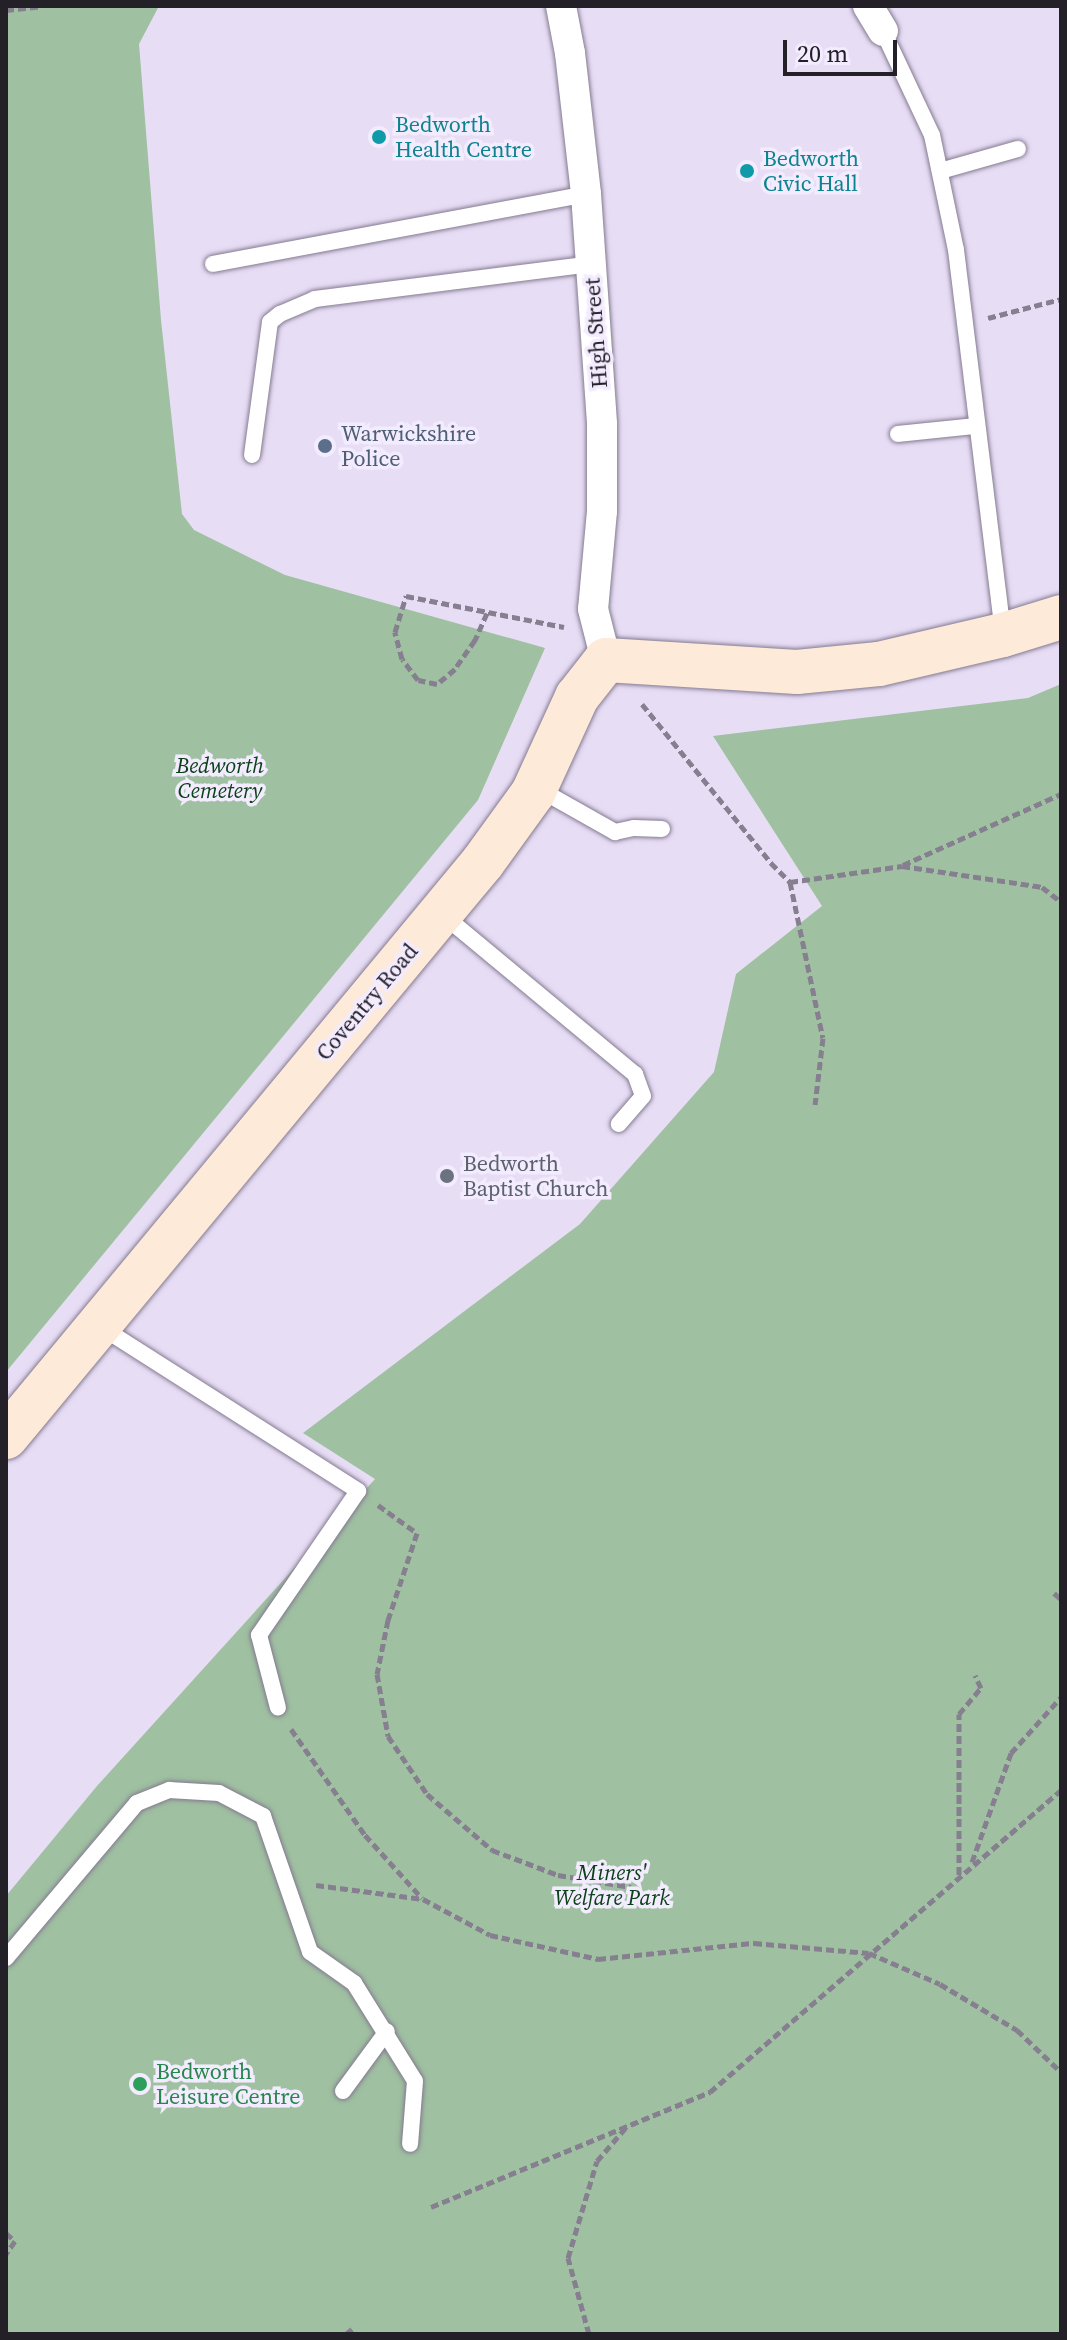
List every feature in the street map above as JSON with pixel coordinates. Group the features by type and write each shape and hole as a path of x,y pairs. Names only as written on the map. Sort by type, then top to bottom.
{"main road":[{"path":"601,647 797,672 879,664 1003,635 1061,617"},
{"name":"Coventry Road","path":"6,1437 513,823 535,787 601,647"}],"street":[{"name":"High Street","path":"561,6 570,53 586,194 602,424 602,511 593,609 601,647"}],"lane":[{"path":"875,19 932,135 940,171 956,250 1003,635"},
{"path":"940,171 1018,149"},
{"path":"213,264 586,194"},
{"path":"252,455 270,322 280,314 315,299 591,264"},
{"path":"898,434 976,426"},
{"path":"535,787 615,832 634,828 662,829"},
{"path":"441,913 635,1074 643,1096 619,1124"},
{"path":"99,1326 358,1491 259,1635 278,1708"},
{"path":"6,1958 137,1803 169,1790 219,1793 263,1816 310,1952 354,1983 387,2031 415,2081 410,2144"},
{"path":"343,2091 387,2031"}],"path":[{"path":"6,10 42,6"},
{"path":"964,324 1061,299"},
{"path":"487,613 461,660 437,684 418,680 402,659 395,632 406,596 487,613 601,647 771,863 790,882 823,1038 815,1105"},
{"path":"790,882 902,866 1061,794"},
{"path":"902,866 1042,887 1061,902"},
{"path":"358,1491 417,1533 388,1620 377,1674 388,1736 427,1794 492,1850 558,1875 631,1887"},
{"path":"1054,1593 1061,1599"},
{"path":"959,1876 959,1714 981,1688 975,1675"},
{"path":"971,1866 1011,1753 1061,1697"},
{"path":"278,1708 327,1785 365,1835 423,1899 490,1935 598,1959 754,1943 869,1953 940,1984 1017,2030 1061,2072"},
{"path":"431,2207 710,2092 1061,1790"},
{"path":"287,1881 423,1899"},
{"path":"589,2334 568,2258 597,2161 629,2124"},
{"path":"6,2233 15,2241 6,2254"}],"green space":[{"name":"Bedworth Cemetery","path":"6,6 159,6 139,44 161,320 182,514 194,530 285,575 545,648 478,800 6,1372"},
{"name":"Miners' Welfare Park","path":"1061,684 1061,2334 6,2334 6,1896 97,1786 375,1479 303,1433 580,1224 714,1072 736,974 822,906 713,736 1028,698"}],"place":[{"name":"Bedworth Health Centre","path":"379,137"},
{"name":"Bedworth Civic Hall","path":"747,171"},
{"name":"Warwickshire Police","path":"325,446"},
{"name":"Bedworth Baptist Church","path":"447,1176"},
{"name":"Bedworth Leisure Centre","path":"140,2084"}]}
